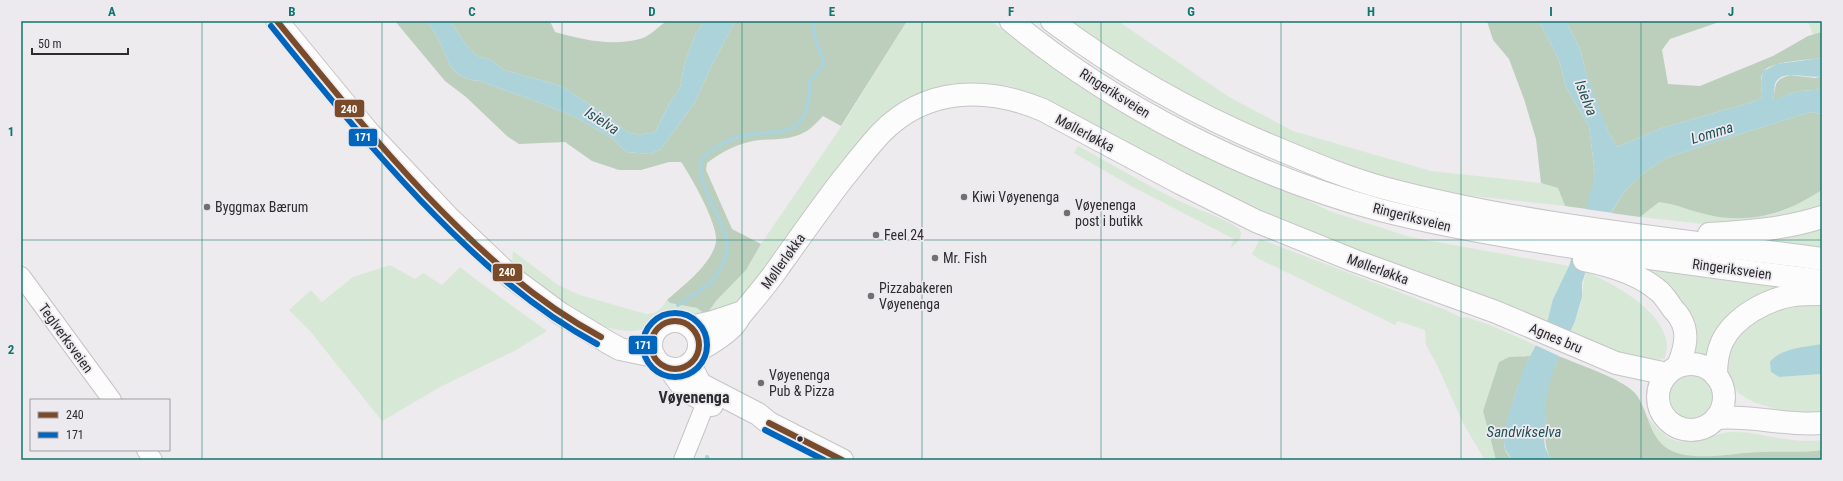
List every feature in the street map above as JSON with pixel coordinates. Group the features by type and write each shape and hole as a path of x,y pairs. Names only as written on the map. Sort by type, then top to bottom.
{"main road":[{"path":"277,21 369,133 482,250 511,277 561,314 620,349 684,368 694,357"},
{"name":"Ringeriksveien","path":"1011,21 1100,84 1164,124 1242,160 1298,183 1378,209 1451,227 1517,239 1822,281"},
{"name":"Ringeriksveien","path":"1052,21 1115,65 1177,102 1245,135 1313,164 1383,187 1455,205 1520,217 1655,237 1822,259"},
{"name":"Møllerløkka","path":"694,357 732,327 759,294 825,203 881,133 897,119 914,109 937,100 968,93 1008,97 1025,102 1256,221 1355,261 1496,312"},
{"path":"1655,237 1762,230 1791,226 1822,217"},
{"path":"1517,239 1556,254 1592,262 1622,271 1638,278 1660,292 1679,316 1684,327 1685,345 1661,379 1660,408 1665,418 1674,426 1685,429 1696,430 1707,426 1724,400 1716,361 1722,342 1736,323 1768,303 1793,296 1822,294"},
{"name":"Møllerløkka","path":"691,327 713,322 743,312"},
{"name":"Agnes bru","path":"1496,312 1616,364 1661,379"},
{"path":"708,396 698,380 694,357 698,337 691,327 684,322 671,322 660,326 654,333 651,345 662,362 686,390 708,396 743,420 769,423 842,460"},
{"path":"601,337 632,337 654,333"},
{"path":"1661,379 1689,364 1699,364 1709,369 1724,400 1783,422 1807,424 1822,423"}],"street":[{"name":"Teglverksveien","path":"21,276 111,399"},
{"path":"683,460 708,396"},
{"path":"147,451 153,460"}],"green space":[{"path":"671,20 705,21 696,33 684,65 680,88 670,102 655,132 639,135 627,132 608,116 561,86 504,70 491,60 479,57 470,50 450,21 550,21 555,32 588,40 621,42 643,38 662,24"},
{"path":"395,21 427,21 438,38 451,67 459,75 471,80 481,81 573,116 612,138 626,152 650,154 661,149 695,102 735,21 907,21 841,126 823,116 810,129 800,135 789,138 753,141 739,145 725,151 707,163 706,170 732,229 761,244 746,270 716,301 706,315 697,308 670,303 667,300 703,266 709,258 716,242 716,235 709,213 681,162 669,162 641,170 619,170 592,161 565,142 519,144 507,136 466,97 445,81"},
{"path":"907,21 991,21 1037,55 1099,97 1160,133 1329,211 1410,237 1569,266 1553,299 1547,323 1489,299 1293,226 1212,190 1049,102 1009,86 982,83 954,83 925,91 890,110 869,131 839,168 758,281 730,307 721,312 694,318 672,312 637,331 613,329 595,324 565,308 531,283 514,266 512,260 513,251 558,285 580,295 646,314 659,310 667,300 670,303 697,308 706,315 716,301 746,270 761,244 847,118"},
{"path":"1068,21 1118,21 1229,97 1293,131 1431,171 1541,183 1558,188 1565,206 1454,194 1418,186 1351,167 1306,150 1206,105 1154,78"},
{"path":"1487,21 1539,21 1559,60 1566,87 1589,126 1595,175 1587,209 1565,206 1558,188 1541,183 1536,139 1524,99 1509,59 1493,40"},
{"path":"1566,21 1722,21 1670,39 1662,50 1668,84 1700,86 1773,56 1808,36 1822,32 1822,58 1782,63 1768,68 1762,73 1762,96 1756,101 1662,128 1617,147 1608,131 1599,109 1585,69 1580,49"},
{"path":"1808,21 1822,21 1822,32 1813,35"},
{"path":"1790,75 1815,78 1822,76 1822,88 1800,91 1773,100 1775,87 1778,81"},
{"path":"1810,112 1822,114 1822,190 1800,203 1776,213 1744,218 1711,216 1676,205 1659,202 1640,217 1611,213 1625,191 1646,171 1668,157"},
{"path":"1078,146 1172,197 1234,226 1241,231 1239,240 1230,248 1234,239 1131,186 1074,153"},
{"path":"1822,190 1822,210 1815,212 1713,225 1640,217 1659,202 1675,204 1701,213 1752,217 1770,215 1787,209"},
{"path":"1822,225 1822,248 1752,239"},
{"path":"1260,239 1446,310 1462,318 1466,317 1490,325 1535,345 1530,356 1509,357 1499,362 1483,411 1496,460 1485,460 1464,425 1437,365 1426,345 1425,330 1398,321 1395,325 1259,259 1252,254"},
{"path":"390,265 415,279 423,273 442,285 460,267 547,331 516,350 442,386 382,421 310,331 289,310 311,290 322,302 353,277"},
{"path":"1641,268 1759,285 1794,288 1707,360 1691,356"},
{"path":"1586,272 1628,294 1654,317 1663,330 1667,344 1665,358 1655,361 1630,358 1603,349 1569,334 1580,307"},
{"path":"1822,303 1822,344 1796,349 1778,356 1773,359 1771,372 1779,377 1822,374 1822,413 1781,410 1753,401 1741,394 1732,385 1726,374 1725,359 1732,345 1746,327 1752,322 1773,311 1796,306"},
{"path":"1530,356 1517,389 1504,441 1505,449 1512,460 1496,460 1483,411 1499,362 1509,357"},
{"path":"1559,356 1599,372 1629,387 1635,393 1643,406 1651,427 1659,440 1664,446 1674,452 1685,455 1711,456 1822,450 1822,460 1551,460 1547,450 1545,434 1545,402 1549,382"},
{"path":"1685,374 1695,374 1703,378 1709,384 1713,392 1713,402 1709,410 1703,416 1695,420 1685,420 1677,416 1671,410 1667,402 1667,392 1671,384 1677,378"},
{"path":"1647,417 1666,436 1682,442 1696,441 1724,433 1742,432 1799,441 1822,440 1822,450 1799,452 1760,452 1705,457 1684,455 1668,449 1660,442"}],"water":[{"name":"Isielva","path":"427,21 450,21 470,50 479,57 491,60 504,70 561,86 608,116 627,132 639,135 655,132 670,102 680,88 684,65 696,33 705,21 735,21 695,102 661,149 650,154 626,152 612,138 573,116 481,81 471,80 459,75 451,67 438,38"},
{"path":"1539,21 1566,21 1580,49 1585,69 1608,131 1617,147 1662,128 1756,101 1762,96 1761,82 1763,71 1777,64 1822,58 1822,76 1783,76 1778,79 1775,84 1773,99 1781,98 1796,92 1822,88 1822,114 1810,112 1668,157 1646,171 1625,191 1599,231 1582,283 1582,297 1575,321 1555,366 1548,388 1545,408 1546,423 1544,438 1545,447 1551,460 1512,460 1505,449 1503,433 1507,419 1524,368 1547,323 1553,299 1569,266 1595,175 1589,126 1566,87 1559,60"},
{"path":"1822,344 1822,374 1779,377 1771,372 1770,362 1774,357 1794,349"}],"pier":[{"path":"1585,209 1613,213 1600,232 1583,217"},
{"path":"1542,326 1571,334 1561,357 1533,344"}],"waterway":[{"path":"678,305 711,282 721,268 727,248 726,238 701,176 701,165 704,157 718,146 730,140 753,134 788,130 799,123 808,104 809,83 822,67 824,62 815,38 813,21"}],"transit line":[{"name":"240","path":"277,21 369,132 427,196 467,236 530,291 576,323 601,337"},
{"name":"171","path":"271,26 363,137 421,201 461,241 482,261 525,297 548,314 597,344"},
{"name":"171","path":"675,313 687,315 698,322 705,333 707,345 705,357 698,368 687,375 675,377 663,375 652,368 645,357 643,345 645,333 652,322 663,315 675,313"},
{"name":"240","path":"670,321 680,321 692,328 699,340 699,345 699,350 692,362 680,369 670,369 662,365 655,358 651,350 651,340 655,332 662,325 670,321"},
{"name":"240","path":"769,423 842,460"},
{"name":"171","path":"765,430 824,460"}],"place":[{"name":"Kiwi Vøyenenga","path":"964,197"},
{"name":"Byggmax Bærum","path":"207,207"},
{"name":"Vøyenenga post i butikk","path":"1067,213"},
{"name":"Feel 24","path":"876,235"},
{"name":"Mr. Fish","path":"935,258"},
{"name":"Pizzabakeren Vøyenenga","path":"871,296"},
{"name":"Vøyenenga Pub & Pizza","path":"761,383"}],"district":[{"name":"Vøyenenga","path":"694,397"}],"water label":[{"name":"Lomma","path":"1712,133"},
{"name":"Sandvikselva","path":"1524,432"}]}
